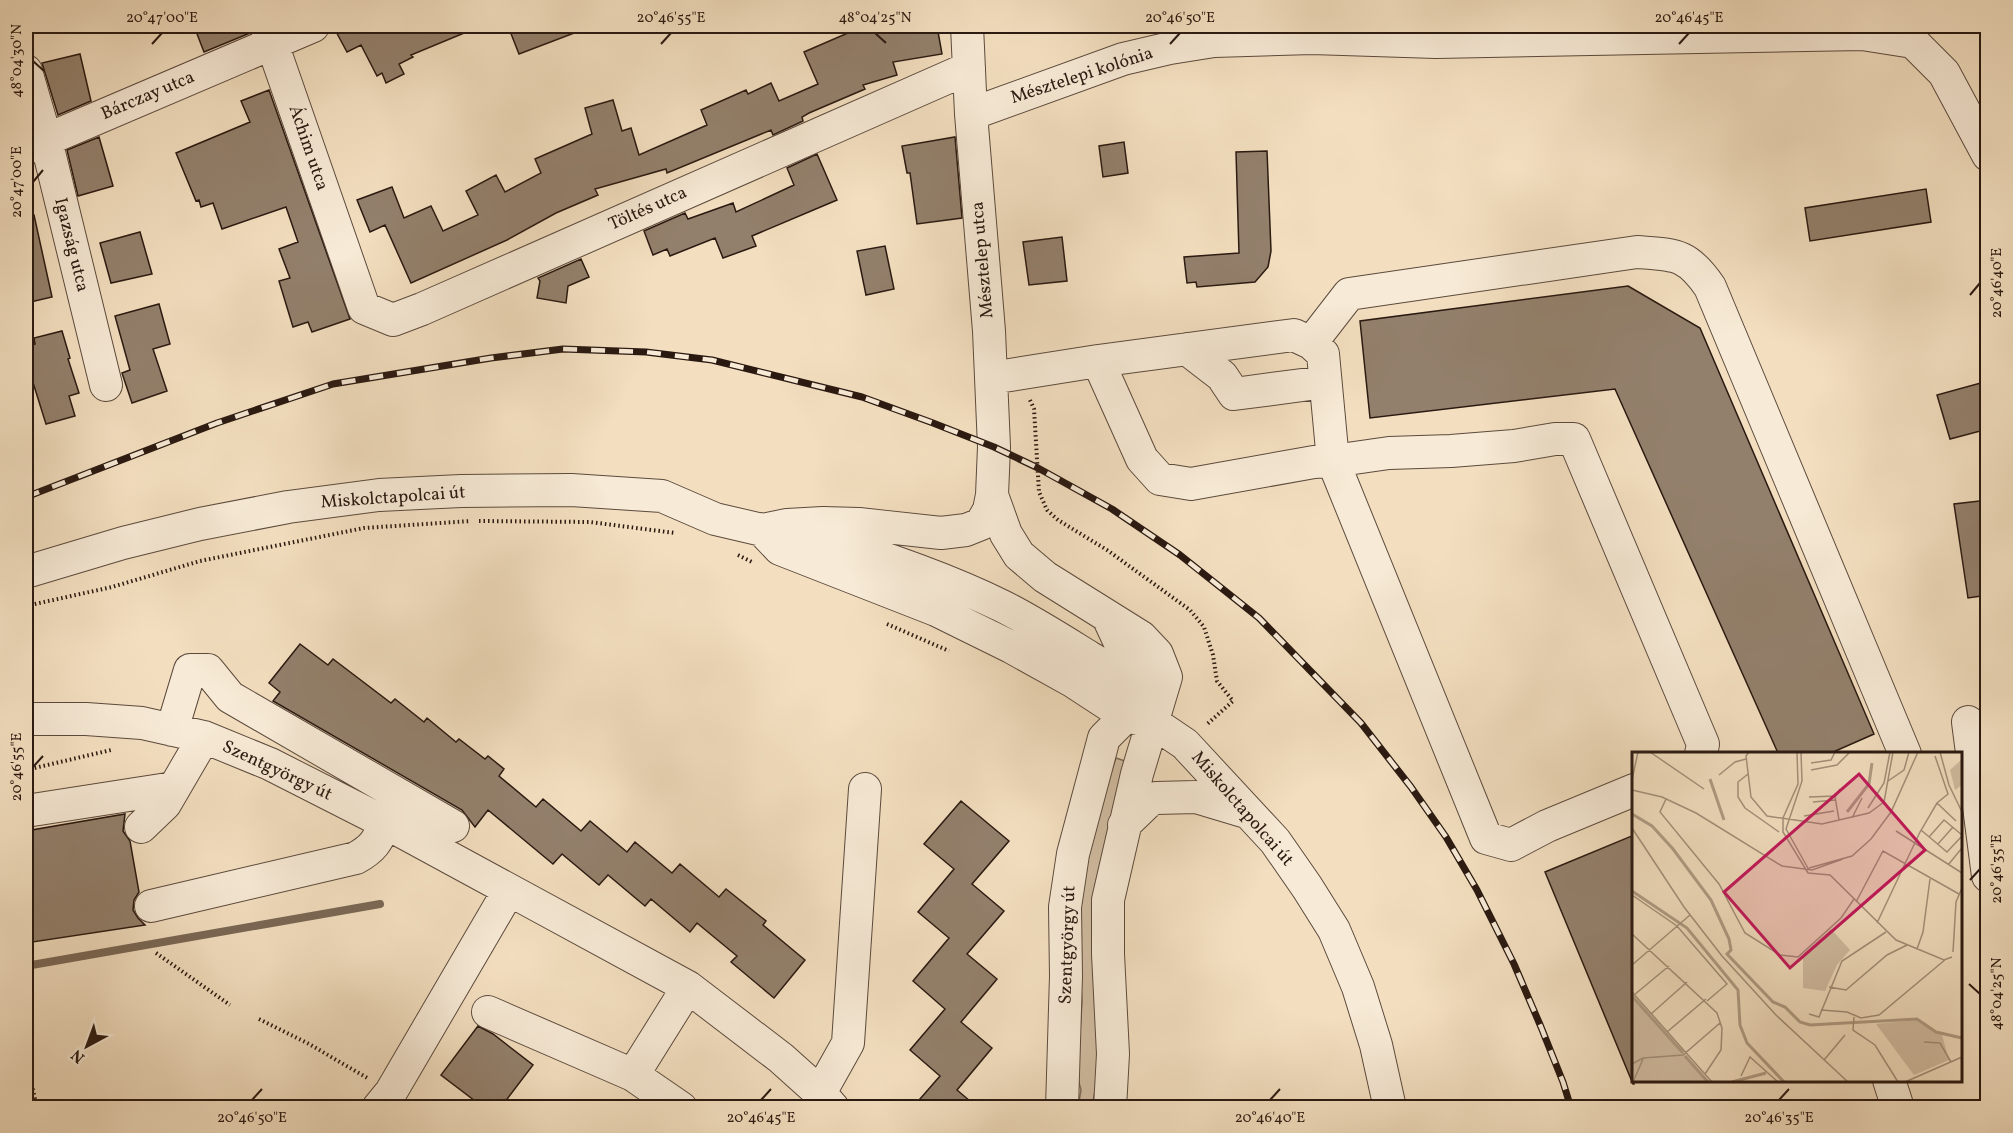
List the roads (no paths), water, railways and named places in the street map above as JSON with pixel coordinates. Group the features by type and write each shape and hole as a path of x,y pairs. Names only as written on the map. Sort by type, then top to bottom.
{"street":[{"name":"Bárczay utca","path":"36,144 268,35 313,26"},
{"name":"Mésztelep utca","path":"774,527 859,524 941,533 966,530 981,524 989,510 992,495 994,447 991,378 971,114 967,26"},
{"name":"Mésztelepi kolónia","path":"971,114 1124,59 1214,41 1312,38 1436,42 1862,34 1912,42 1944,73 1988,155"},
{"name":"Áchim utca","path":"268,35 350,270"},
{"name":"Töltés utca","path":"350,270 364,308 393,320 969,68"},
{"name":"Igazság utca","path":"26,71 36,144 106,385"},
{"path":"1311,343 1349,294 1637,252 1675,255 1697,269 1710,287 1901,752"},
{"path":"991,378 1294,335 1311,343 1323,354 1333,461 1486,838 1511,845 1546,826 1632,791"},
{"path":"1187,349 1222,376 1234,394 1325,382"},
{"path":"1098,361 1142,459 1160,479 1191,484 1314,462 1389,453 1451,451 1514,446 1555,439 1574,439 1703,744 1701,752"},
{"name":"Miskolctapolcai út","path":"26,572 123,543 200,524 288,507 379,495 461,491 571,490 662,496 715,519 774,527 937,577 1001,606 1048,631 1105,668 1138,709"},
{"name":"Mésztelep utca","path":"992,495 1006,534 1019,555 1045,577 1141,637 1157,654 1166,677 1138,709"},
{"name":"Miskolctapolcai út","path":"774,527 780,549 936,610 1011,647 1074,682 1138,709 1185,744 1275,841 1334,930 1358,987 1376,1045 1390,1107"},
{"path":"172,730 189,670 208,670 230,697 453,826"},
{"path":"1074,682 1104,738 1138,709"},
{"path":"1110,1107 1113,1054 1108,900 1141,760 1138,709"},
{"name":"Szentgyörgy út","path":"26,719 86,719 142,723 204,737 270,764 386,823 688,987 781,1058 826,1100"},
{"path":"1968,722 1988,876"},
{"path":"141,827 165,804 204,737"},
{"name":"Szentgyörgy út","path":"1062,1107 1066,976 1065,907 1073,854 1104,738"},
{"path":"26,811 174,788"},
{"path":"826,1100 848,1044 865,789"},
{"path":"1124,825 1150,800 1156,798 1196,797 1246,812"},
{"path":"151,906 356,858 369,851 376,843 386,823"},
{"path":"394,1102 509,890"},
{"path":"633,1075 688,987"},
{"path":"488,1012 633,1075 681,1107"},
{"path":"1890,1082 1898,1107"}],"waterway":[{"path":"26,966 380,904"}],"railway":[{"path":"26,497 217,423 333,384 491,358 563,349 646,352 712,360 862,397 994,447 1038,468 1112,509 1180,555 1259,618 1361,723 1411,787 1446,837 1477,890 1514,964 1563,1082 1571,1108"}]}
